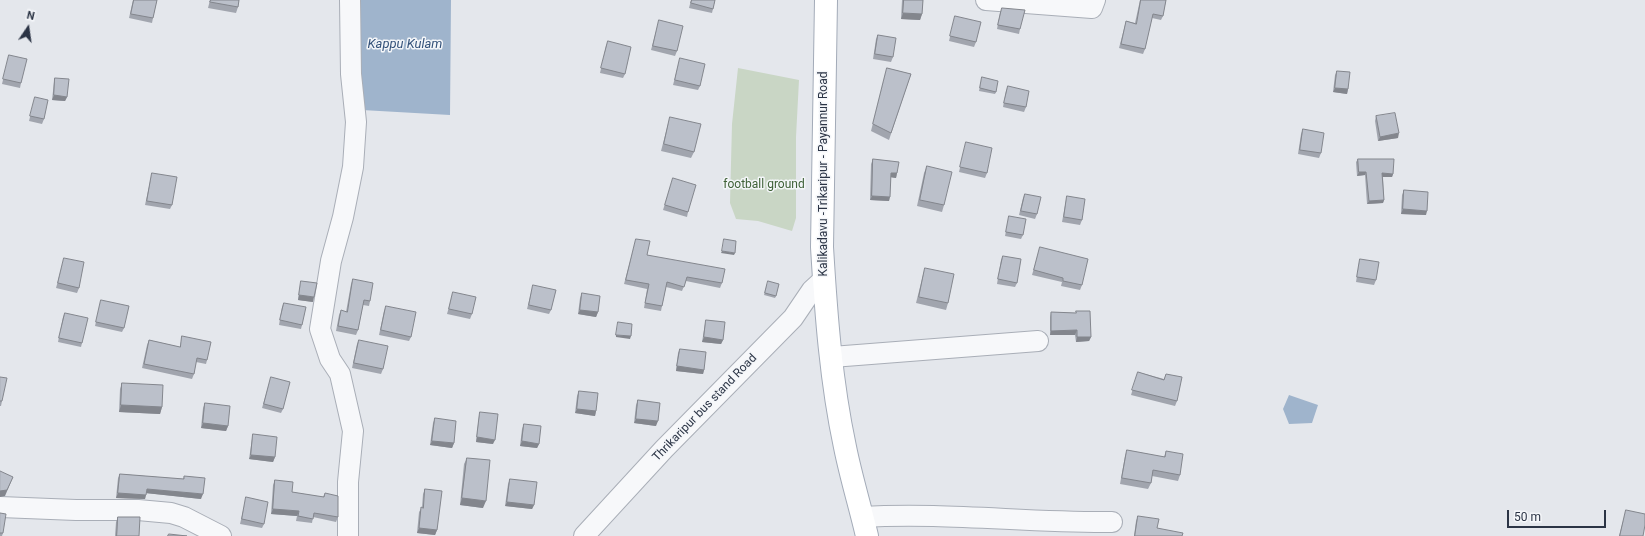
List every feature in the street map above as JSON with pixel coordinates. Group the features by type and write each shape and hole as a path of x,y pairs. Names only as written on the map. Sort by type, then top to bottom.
{"main road":[{"name":"Kalikadavu -Trikaripur - Payannur Road","path":"826,0 822,247 824,279 832,356 845,446 864,526"}],"street":[{"path":"348,536 348,482 353,431 340,374 330,359 320,329 331,260 343,217 353,167 356,122 351,74 350,0"},
{"path":"986,0 1092,8 1095,0"},
{"name":"Thrikaripur bus stand Road","path":"584,536 664,449 793,318 812,290 824,279"},
{"path":"832,356 1038,341"},
{"path":"0,507 76,510 138,510 171,513 184,517 220,536"},
{"path":"864,526 900,514 1064,522 1112,522"}],"green space":[{"name":"football ground","path":"738,68 799,80 796,137 796,218 792,231 758,221 736,219 730,203 732,124"}],"water":[{"name":"Kappu Kulam","path":"359,0 451,0 450,115 362,110"},
{"path":"1289,395 1318,405 1312,423 1289,424 1283,409"}],"building":[{"path":"134,0 157,0 153,18 131,14"},
{"path":"211,0 239,0 238,7 210,2"},
{"path":"692,0 715,0 713,9 691,3"},
{"path":"904,0 923,0 922,14 903,13"},
{"path":"1141,0 1166,0 1163,16 1153,14 1145,49 1121,44 1126,21 1136,24"},
{"path":"1002,8 1025,10 1020,29 998,25"},
{"path":"955,16 981,22 976,42 950,36"},
{"path":"659,20 683,26 677,51 653,46"},
{"path":"878,35 896,38 893,57 875,54"},
{"path":"608,41 631,47 625,74 601,68"},
{"path":"9,55 27,59 21,83 3,79"},
{"path":"680,58 705,64 700,86 675,80"},
{"path":"887,68 911,74 891,133 873,124"},
{"path":"1337,71 1350,72 1348,89 1335,88"},
{"path":"982,77 998,81 996,92 980,88"},
{"path":"55,78 69,79 67,97 54,95"},
{"path":"1008,86 1029,91 1026,107 1004,103"},
{"path":"35,97 48,100 44,119 30,116"},
{"path":"1395,113 1399,133 1380,137 1376,116"},
{"path":"670,117 701,124 694,152 664,144"},
{"path":"1303,129 1324,133 1321,153 1300,150"},
{"path":"966,142 992,148 987,173 960,167"},
{"path":"873,159 899,162 897,173 891,173 890,197 872,196"},
{"path":"1358,159 1394,159 1393,174 1382,173 1384,200 1369,201 1366,172 1359,172"},
{"path":"927,166 952,172 944,205 920,200"},
{"path":"152,173 177,177 172,205 147,201"},
{"path":"673,178 696,185 688,212 665,205"},
{"path":"1404,190 1428,192 1427,211 1403,209"},
{"path":"1025,194 1041,197 1037,214 1021,211"},
{"path":"1067,196 1085,199 1082,220 1064,217"},
{"path":"1009,216 1026,219 1023,235 1006,232"},
{"path":"636,239 650,241 647,255 725,269 722,283 687,277 684,287 667,282 662,306 645,303 649,284 626,280"},
{"path":"724,239 736,241 735,253 722,251"},
{"path":"1040,247 1088,259 1082,285 1063,281 1063,278 1034,270"},
{"path":"1003,256 1021,259 1017,283 998,279"},
{"path":"64,258 84,262 79,288 58,283"},
{"path":"1360,259 1379,262 1376,280 1357,277"},
{"path":"925,268 954,274 948,303 919,297"},
{"path":"353,279 373,283 370,301 364,300 358,330 338,326 341,310 347,312"},
{"path":"301,281 317,283 314,297 299,295"},
{"path":"768,281 779,284 776,296 765,293"},
{"path":"533,285 556,290 551,310 529,305"},
{"path":"453,292 476,297 472,314 449,309"},
{"path":"582,293 600,296 598,312 580,310"},
{"path":"101,300 129,306 124,328 96,322"},
{"path":"284,303 306,307 302,325 280,320"},
{"path":"386,306 416,312 411,337 381,330"},
{"path":"1076,311 1090,311 1091,337 1077,337 1077,330 1051,331 1051,312 1076,313"},
{"path":"65,313 88,318 82,343 59,338"},
{"path":"706,320 725,322 723,340 704,337"},
{"path":"618,322 632,324 631,336 616,335"},
{"path":"182,336 211,342 207,360 197,358 194,374 144,364 149,340 180,347"},
{"path":"359,340 388,346 383,369 354,363"},
{"path":"680,349 706,352 704,370 677,366"},
{"path":"1138,372 1164,380 1166,374 1182,377 1177,401 1132,390"},
{"path":"0,377 7,378 2,401 0,401"},
{"path":"271,377 290,382 283,409 264,404"},
{"path":"122,383 163,385 162,407 121,405"},
{"path":"579,391 598,393 596,411 577,409"},
{"path":"638,400 660,403 658,421 636,419"},
{"path":"205,403 230,406 228,426 203,423"},
{"path":"480,412 498,414 495,440 477,437"},
{"path":"435,418 456,421 454,443 432,441"},
{"path":"524,424 541,426 539,444 522,441"},
{"path":"253,434 277,437 275,457 251,455"},
{"path":"1127,450 1165,457 1166,451 1183,454 1180,475 1153,470 1151,483 1122,478"},
{"path":"467,458 490,460 486,501 462,498"},
{"path":"0,471 13,477 7,490 0,491"},
{"path":"120,474 184,479 184,476 205,478 203,494 147,489 146,495 118,493"},
{"path":"510,479 537,482 534,505 507,502"},
{"path":"275,480 293,482 292,492 324,497 325,493 338,496 338,517 314,513 313,519 298,516 299,511 273,509"},
{"path":"425,489 442,491 437,530 419,528 421,507 423,508"},
{"path":"246,497 268,502 264,524 242,519"},
{"path":"1626,510 1645,514 1643,536 1620,536"},
{"path":"0,513 6,514 3,533 0,533"},
{"path":"1138,516 1159,519 1157,528 1183,533 1182,536 1135,536"},
{"path":"118,517 140,517 139,536 117,536"},
{"path":"169,534 187,536 168,536"}]}
